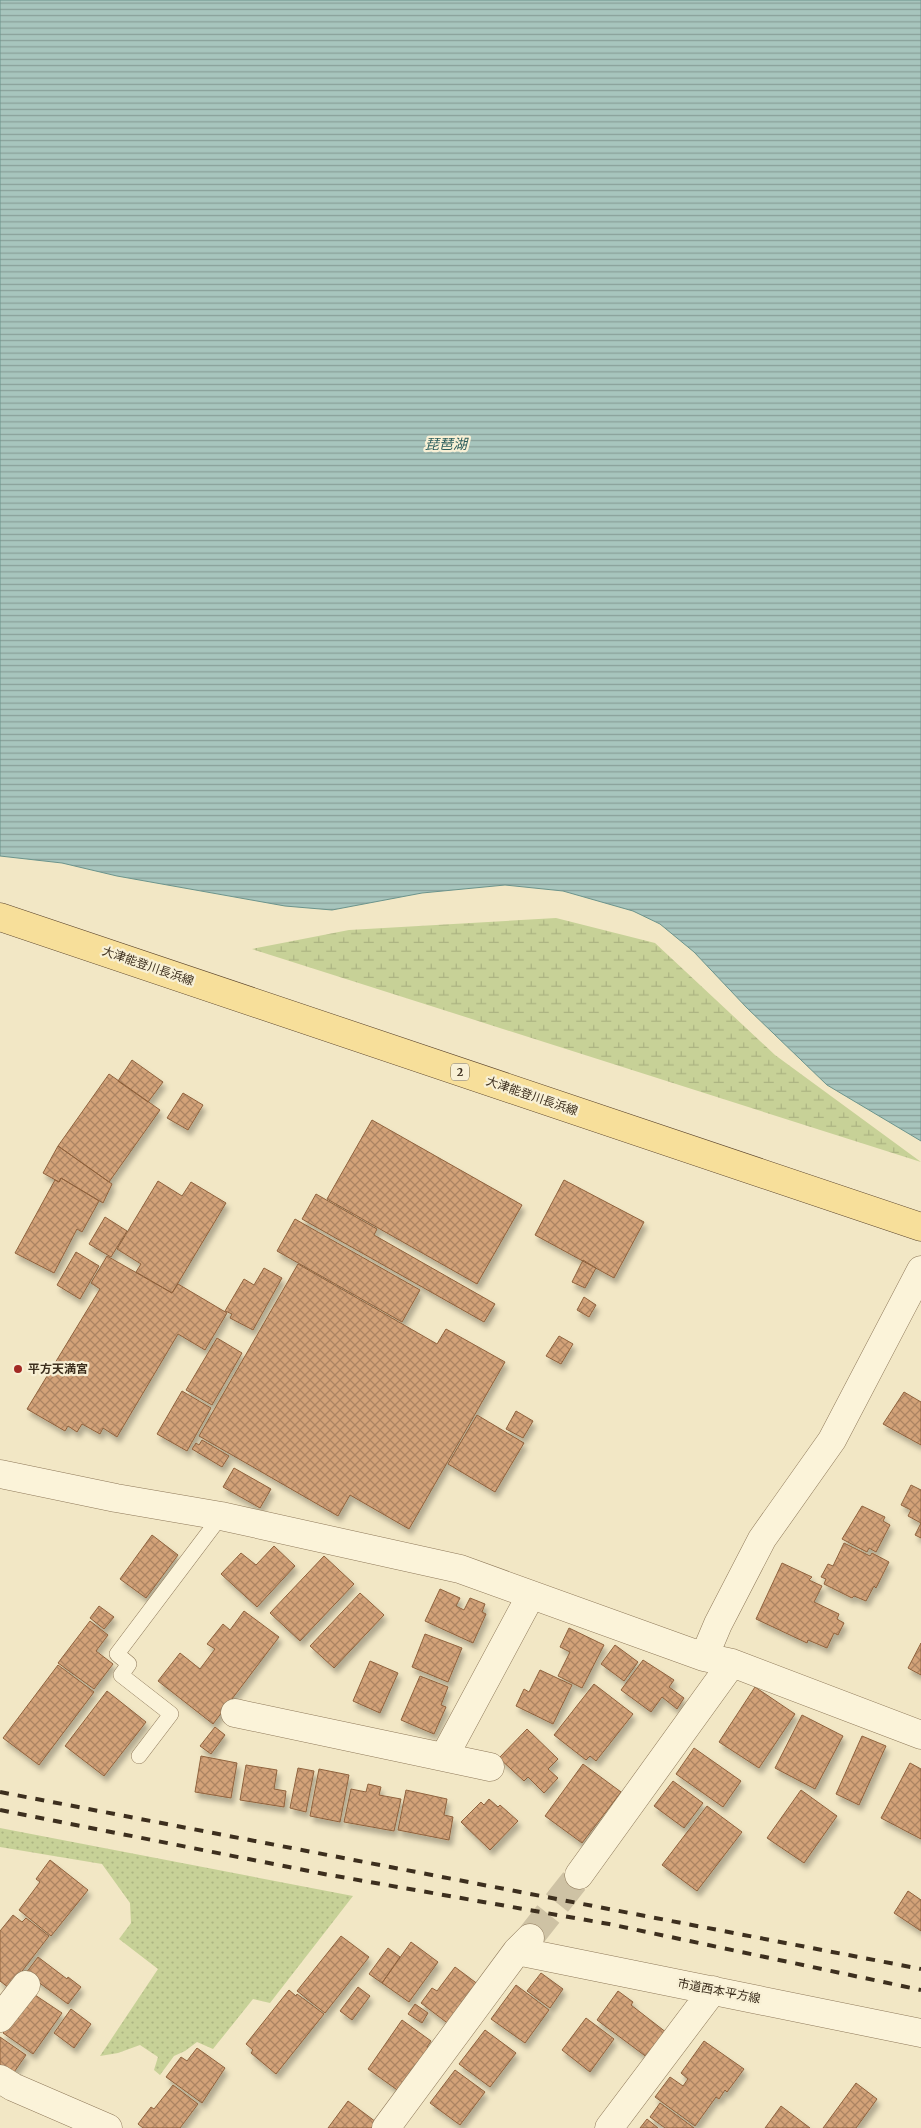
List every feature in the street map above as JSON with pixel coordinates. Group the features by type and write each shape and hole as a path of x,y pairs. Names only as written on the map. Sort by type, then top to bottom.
{"main road":[{"name":"大津能登川長浜線","path":"0,917 921,1227"}],"street":[{"path":"704,1657 718,1624 762,1539 832,1440 921,1270"},
{"path":"0,1474 116,1498 221,1516 445,1565 704,1657 732,1663 921,1735"},
{"path":"444,1757 531,1595"},
{"path":"580,1874 732,1663"},
{"path":"235,1713 490,1767"},
{"name":"市道西本平方線","path":"386,2128 524,1944 713,1990 921,2033"},
{"path":"0,2018 26,1985"},
{"path":"609,2128 713,1990"},
{"path":"0,2079 13,2087 108,2128"}],"lane":[{"path":"139,1756 172,1714 121,1675 129,1664 117,1654 221,1516"}],"green space":[{"path":"556,918 655,943 775,1055 921,1162 252,949 349,930"},
{"path":"0,1828 353,1896 270,2003 253,1999 213,2049 197,2042 174,2056 160,2075 154,2070 158,2057 140,2045 118,2053 100,2056 158,1969 119,1939 131,1923 130,1903 102,1864 0,1847"}],"water":[{"name":"琵琶湖","path":"0,0 921,0 921,1141 827,1085 747,1008 694,952 660,924 633,911 563,891 505,885 422,893 332,910 285,906 117,876 62,863 0,856"}],"building":[{"path":"132,1060 163,1082 148,1102 118,1081"},
{"path":"109,1074 160,1110 109,1182 58,1146"},
{"path":"183,1093 203,1105 188,1130 167,1118"},
{"path":"372,1120 522,1205 477,1284 327,1199"},
{"path":"58,1146 112,1184 103,1203 61,1178 59,1182 43,1173"},
{"path":"61,1178 99,1201 82,1232 77,1229 54,1273 15,1253 55,1180 59,1182"},
{"path":"564,1180 644,1222 614,1278 535,1235"},
{"path":"158,1181 182,1196 191,1182 226,1203 172,1293 136,1272 141,1264 117,1249"},
{"path":"316,1194 377,1229 374,1235 495,1304 484,1322 302,1219"},
{"path":"105,1217 127,1231 111,1257 89,1244"},
{"path":"295,1219 420,1290 402,1322 277,1251"},
{"path":"76,1252 99,1266 80,1299 57,1285"},
{"path":"107,1256 172,1293 178,1284 227,1313 205,1350 178,1334 117,1437 103,1428 100,1434 82,1424 77,1432 68,1426 65,1431 27,1409 100,1289 91,1283"},
{"path":"583,1260 596,1268 585,1288 572,1282"},
{"path":"298,1264 437,1344 446,1329 505,1362 409,1529 350,1495 338,1516 199,1436"},
{"path":"264,1268 282,1278 253,1330 230,1318 232,1314 225,1311 244,1279 254,1285"},
{"path":"584,1297 596,1305 589,1317 577,1310"},
{"path":"559,1336 573,1344 561,1364 546,1356"},
{"path":"217,1338 242,1353 212,1405 186,1390"},
{"path":"182,1391 211,1408 187,1451 157,1434"},
{"path":"904,1392 921,1402 921,1445 883,1424"},
{"path":"516,1411 533,1421 523,1438 506,1429"},
{"path":"477,1415 524,1443 495,1492 448,1464"},
{"path":"202,1440 229,1456 222,1467 192,1449 196,1443 199,1445"},
{"path":"234,1468 271,1489 260,1508 223,1487"},
{"path":"911,1485 921,1490 921,1523 908,1516 911,1510 901,1505"},
{"path":"862,1506 885,1517 883,1521 890,1525 876,1552 869,1548 867,1552 842,1539"},
{"path":"921,1523 921,1538 915,1535"},
{"path":"152,1535 178,1555 146,1598 120,1579"},
{"path":"844,1543 870,1556 872,1553 889,1562 876,1588 874,1586 866,1601 854,1596 852,1598 824,1584 826,1579 821,1577 828,1564 833,1566"},
{"path":"274,1546 295,1566 257,1607 221,1574 241,1553 256,1565"},
{"path":"324,1556 354,1584 300,1641 270,1613"},
{"path":"782,1563 812,1577 809,1580 822,1586 814,1602 839,1614 837,1619 844,1623 838,1635 834,1633 827,1648 808,1640 807,1643 756,1619"},
{"path":"440,1589 460,1598 456,1606 464,1610 470,1598 485,1604 482,1612 486,1614 473,1643 425,1621"},
{"path":"360,1593 384,1615 334,1668 310,1646"},
{"path":"99,1606 114,1617 104,1629 90,1618"},
{"path":"244,1611 279,1637 213,1724 158,1681 180,1653 200,1669 215,1649 207,1644 223,1624 230,1630"},
{"path":"90,1621 108,1635 96,1651 113,1664 94,1689 58,1663"},
{"path":"569,1628 604,1645 582,1688 558,1676 570,1652 560,1647"},
{"path":"425,1634 462,1648 448,1682 412,1667"},
{"path":"921,1643 921,1675 908,1668"},
{"path":"615,1645 638,1662 624,1681 601,1664"},
{"path":"643,1660 674,1680 669,1687 684,1698 677,1709 662,1697 651,1712 621,1690"},
{"path":"370,1661 398,1673 380,1713 353,1701"},
{"path":"58,1665 94,1692 39,1765 3,1738"},
{"path":"540,1670 572,1685 553,1724 516,1706 524,1689 529,1692"},
{"path":"420,1676 448,1687 441,1705 446,1707 434,1734 401,1720"},
{"path":"594,1684 633,1714 596,1761 590,1756 586,1760 554,1735"},
{"path":"755,1687 795,1714 759,1768 719,1742"},
{"path":"107,1691 146,1722 104,1776 65,1746"},
{"path":"802,1715 843,1736 815,1789 775,1768"},
{"path":"215,1727 225,1735 211,1754 200,1746"},
{"path":"527,1729 558,1759 548,1769 558,1778 544,1793 528,1777 524,1781 499,1758"},
{"path":"862,1736 886,1746 859,1805 836,1794"},
{"path":"694,1748 741,1781 723,1807 676,1774"},
{"path":"201,1756 237,1763 231,1798 195,1792"},
{"path":"910,1763 921,1769 921,1839 881,1818"},
{"path":"583,1764 621,1792 582,1843 545,1816"},
{"path":"246,1765 277,1770 274,1789 286,1791 284,1807 240,1800"},
{"path":"298,1768 314,1771 306,1812 290,1808"},
{"path":"319,1769 349,1775 340,1822 310,1816"},
{"path":"673,1781 703,1803 684,1828 654,1806"},
{"path":"368,1784 381,1787 379,1795 401,1799 394,1831 344,1822 351,1789 366,1792"},
{"path":"406,1790 447,1799 444,1815 453,1817 449,1840 398,1830"},
{"path":"801,1790 837,1816 804,1863 767,1838"},
{"path":"489,1799 498,1807 500,1805 518,1821 490,1850 461,1822 481,1802 484,1805"},
{"path":"707,1806 742,1832 697,1891 662,1865"},
{"path":"50,1860 88,1890 51,1936 19,1910 40,1882 36,1879"},
{"path":"908,1891 921,1900 921,1931 894,1913"},
{"path":"13,1915 22,1922 26,1918 49,1936 9,1988 0,1981 0,1931"},
{"path":"341,1936 369,1957 325,2013 297,1991"},
{"path":"411,1942 438,1962 409,2002 382,1983"},
{"path":"388,1948 400,1957 382,1983 369,1974"},
{"path":"38,1957 81,1987 68,2004 26,1973"},
{"path":"455,1967 479,1985 450,2025 421,2003 432,1988 437,1991"},
{"path":"541,1973 563,1989 550,2008 527,1991"},
{"path":"516,1985 549,2010 525,2043 491,2019"},
{"path":"358,1987 370,1996 352,2020 340,2011"},
{"path":"289,1990 324,2014 276,2074 251,2053 253,2050 246,2044"},
{"path":"618,1991 633,2002 631,2005 667,2033 648,2058 597,2020"},
{"path":"32,1993 62,2013 33,2054 3,2033"},
{"path":"415,2004 428,2013 422,2023 408,2014"},
{"path":"71,2009 91,2024 74,2048 54,2033"},
{"path":"586,2018 614,2039 590,2072 562,2050"},
{"path":"402,2020 431,2041 427,2047 431,2050 400,2092 368,2069"},
{"path":"485,2030 516,2053 490,2087 459,2064"},
{"path":"0,2037 26,2055 12,2075 0,2066"},
{"path":"704,2041 744,2069 727,2092 725,2090 719,2099 716,2097 695,2126 655,2097 670,2077 683,2086 688,2079 681,2073"},
{"path":"197,2048 225,2068 202,2103 166,2077 181,2057 187,2061"},
{"path":"455,2070 485,2092 460,2125 430,2103"},
{"path":"856,2083 877,2099 856,2128 823,2128"},
{"path":"173,2085 198,2104 180,2128 143,2128 138,2124 151,2107 154,2109"},
{"path":"348,2101 376,2122 372,2128 328,2128"},
{"path":"660,2103 694,2128 665,2128 650,2117"},
{"path":"781,2106 810,2128 765,2128"},
{"path":"647,2119 658,2128 640,2128"}],"tunnel":[{"path":"531,1936 579,1875"}],"railway":[{"path":"0,1792 921,1969"},
{"path":"0,1810 324,1874 609,1924 921,1990"}],"place":[{"name":"平方天満宮","path":"18,1369"}]}
